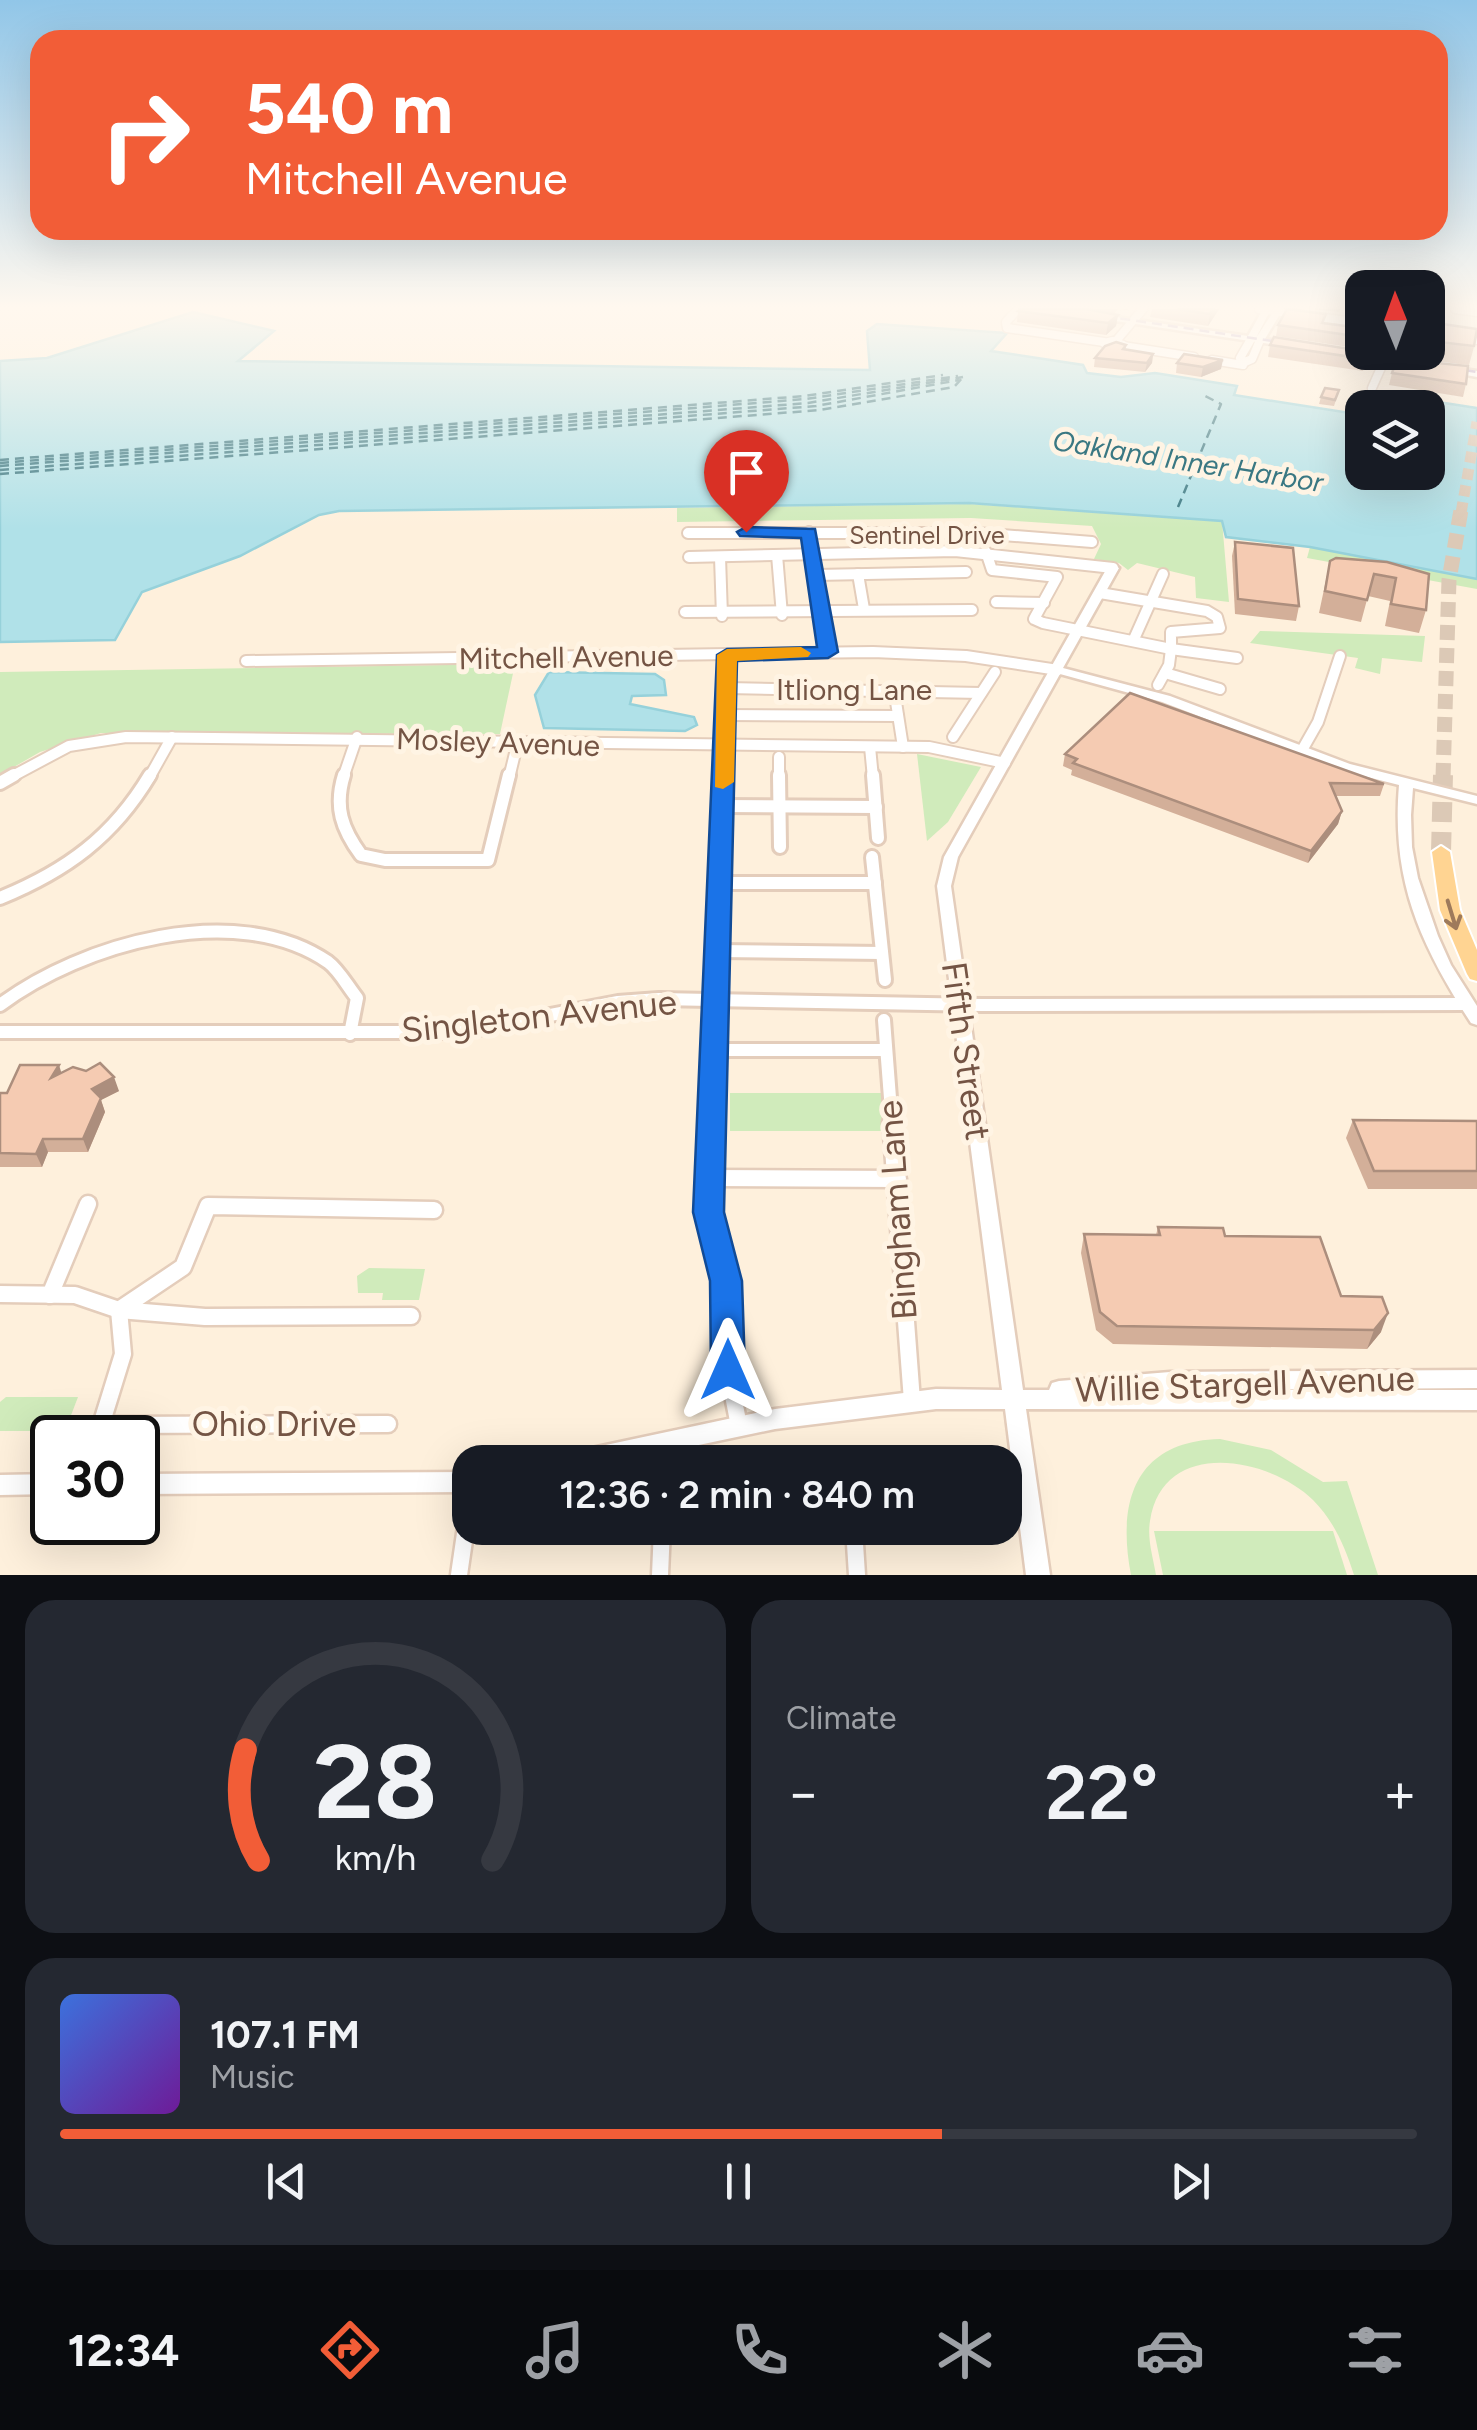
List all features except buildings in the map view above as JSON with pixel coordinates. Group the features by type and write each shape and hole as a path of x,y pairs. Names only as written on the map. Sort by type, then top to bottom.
{"main road":[{"path":"1441,852 1450,910 1477,974"}],"street":[{"path":"1372,388 1375,382"},
{"path":"809,532 828,652"},
{"name":"Sentinel Drive","path":"688,533 976,532 1092,542"},
{"name":"Sentinel Drive","path":"1047,538 1048,557"},
{"path":"986,552 995,571 1057,577 1036,621 1171,649 1237,658"},
{"path":"688,557 986,552 1114,568"},
{"path":"777,555 782,613"},
{"path":"720,556 722,614"},
{"name":"Fifth Street","path":"1038,1575 944,876 1114,568"},
{"path":"816,574 966,572"},
{"path":"858,574 864,609"},
{"path":"1134,639 1163,574"},
{"path":"1100,593 1206,611 1216,617 1218,630 1171,632 1171,649 1158,685"},
{"path":"996,602 1044,603"},
{"path":"685,614 972,610"},
{"name":"Mitchell Avenue","path":"246,661 828,652 948,654 1058,670 1166,699 1301,752 1477,800"},
{"path":"727,655 709,1178 712,1238 728,1294 728,1370 739,1426"},
{"path":"1301,752 1318,722 1340,656"},
{"path":"953,737 995,672"},
{"path":"1165,672 1220,690"},
{"name":"Itliong Lane","path":"727,688 981,693"},
{"path":"894,689 902,747"},
{"path":"725,715 898,716"},
{"path":"357,736 337,807 346,837 362,854 385,860 488,860 517,745"},
{"name":"Mosley Avenue","path":"0,782 44,756 83,742 172,737 357,736 517,745 902,747 945,749 1005,763"},
{"path":"0,898 50,876 109,835 134,806 172,737"},
{"path":"870,747 878,838"},
{"path":"779,757 780,847"},
{"path":"1406,783 1402,836 1409,879 1426,930 1477,1019"},
{"path":"722,806 876,808"},
{"path":"872,857 885,980"},
{"path":"720,883 875,883"},
{"path":"0,1005 34,978 112,946 176,934 240,934 294,946 342,975 358,998 350,1034"},
{"path":"718,952 882,953"},
{"name":"Singleton Avenue","path":"0,1032 462,1032 618,1002 716,999 959,1001 976,1005 1466,1004"},
{"name":"Bingham Lane","path":"884,1020 912,1401"},
{"path":"714,1050 886,1050"},
{"path":"709,1178 898,1179"},
{"path":"50,1295 88,1204"},
{"path":"119,1310 182,1267 208,1206 434,1210"},
{"path":"0,1294 91,1298 119,1310 205,1317 410,1316"},
{"name":"Ohio Drive","path":"119,1310 127,1341 100,1425 388,1424"},
{"name":"Willie Stargell Avenue","path":"1014,1397 1170,1381 1477,1378"},
{"name":"Willie Stargell Avenue","path":"651,1445 739,1426 912,1401 1014,1397 1477,1400"},
{"path":"160,1484 452,1482"},
{"path":"0,1485 30,1484"},
{"path":"459,1575 463,1545"},
{"path":"660,1575 661,1545"},
{"path":"855,1545 857,1575"}],"green space":[{"path":"970,504 1222,521 1229,602 1196,598 1195,577 1137,563 1128,570 1119,563 1094,559 1101,544 1092,526 971,518 677,522 677,508"},
{"path":"1310,547 1477,579 1477,589 1307,558"},
{"path":"1260,631 1425,636 1422,662 1382,658 1380,674 1355,668 1358,658 1250,643"},
{"path":"515,664 500,734 101,733 40,752 0,775 0,672"},
{"path":"917,754 981,767 948,822 927,841"},
{"path":"730,1093 882,1093 885,1131 730,1131"},
{"path":"369,1268 425,1269 419,1300 382,1300 383,1293 358,1293 357,1276"},
{"path":"6,1397 78,1397 71,1415 30,1415 30,1431 0,1431 0,1402"},
{"path":"1220,1439 1271,1450 1323,1482 1347,1481 1378,1575 1354,1575 1327,1517 1294,1485 1271,1473 1220,1463 1196,1466 1175,1476 1159,1494 1149,1528 1156,1575 1131,1575 1127,1524 1138,1481 1150,1464 1168,1451 1191,1442"},
{"path":"1154,1531 1333,1531 1347,1575 1163,1575"}],"water":[{"name":"Oakland Inner Harbor","path":"0,382 1215,382 1237,386 1234,395 1345,412 1345,490 1445,490 1445,403 1477,408 1477,579 1310,547 1226,537 1222,521 969,503 339,511 319,515 240,556 142,592 115,640 0,642"},
{"path":"549,672 655,674 664,680 666,695 632,696 630,704 694,717 697,725 685,731 544,728 535,695"}],"ferry route":[{"path":"0,460 804,396 893,382"},
{"path":"0,463 806,399 915,382"},
{"path":"0,466 808,403 930,382"},
{"path":"0,470 816,406 945,382"},
{"path":"0,474 820,410 954,387 958,382"},
{"path":"1178,507 1221,404 1203,395"}],"tunnel":[{"path":"1461,513 1477,422"},
{"path":"1443,778 1449,580 1461,510"},
{"path":"1441,852 1443,775"}],"slow traffic":[{"path":"723,782 727,655 801,653"}],"route":[{"path":"728,1370 726,1281 712,1238 709,1212 727,655 828,652 809,532 746,532"}]}
